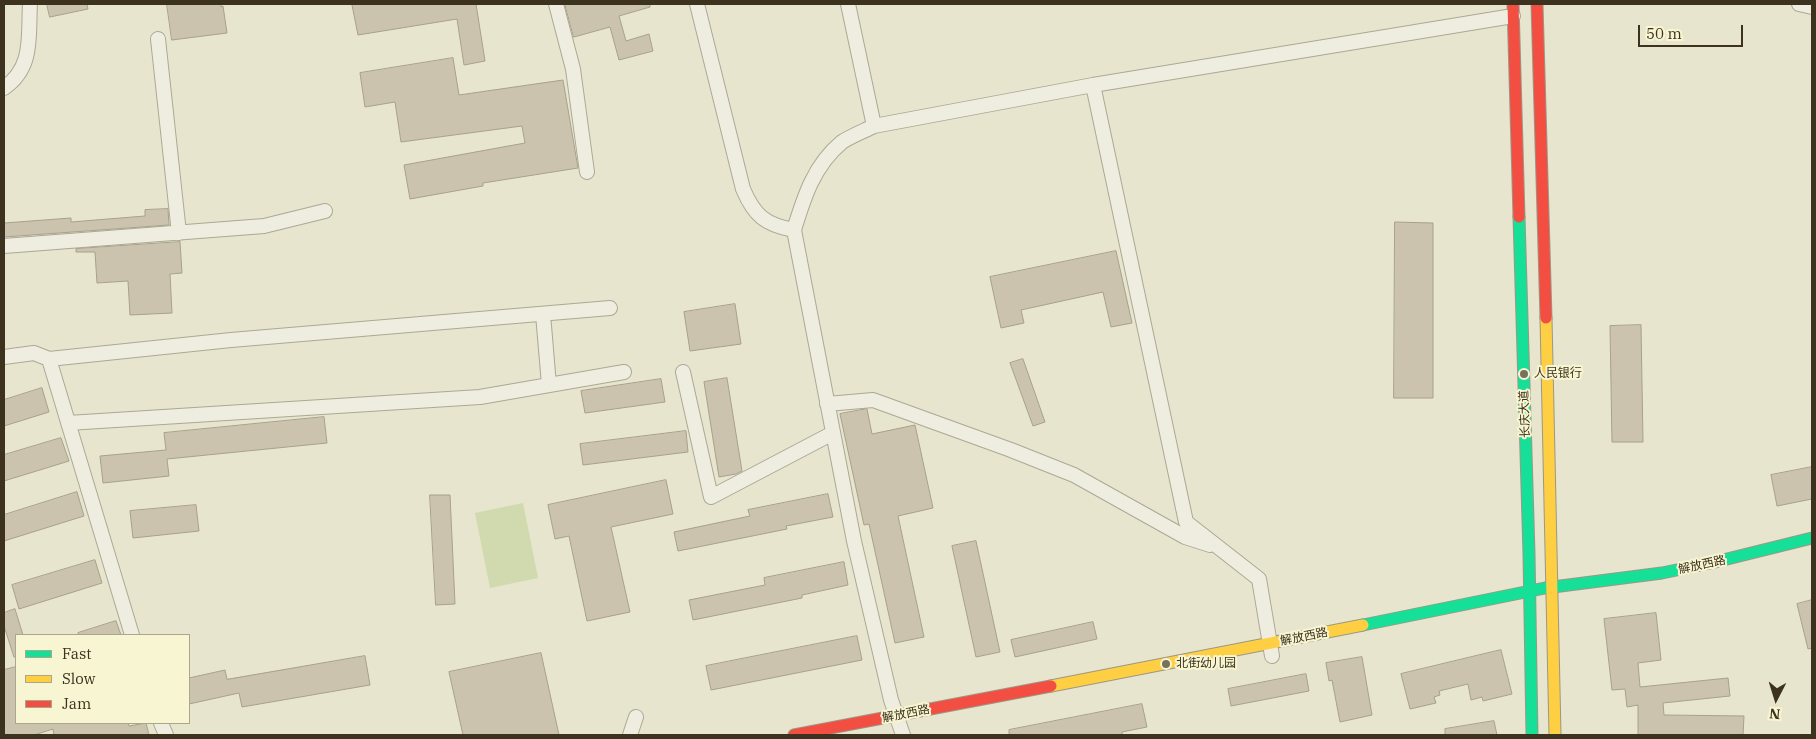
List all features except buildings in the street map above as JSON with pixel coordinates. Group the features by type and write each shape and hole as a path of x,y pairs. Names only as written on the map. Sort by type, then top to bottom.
{"main road":[{"name":"长庆大道","path":"1537,4 1552,587 1557,599 1555,735"},
{"name":"长庆大道","path":"1513,10 1529,591 1526,604 1532,735"},
{"name":"解放西路","path":"794,735 900,727 1271,653 1529,591 1662,573 1812,538"},
{"path":"1526,604 1557,599"}],"street":[{"path":"4,88 13,82 23,67 29,50 30,4"},
{"path":"556,4 573,69 587,172"},
{"path":"697,4 743,189 750,205 761,218 776,227 794,230"},
{"path":"848,4 874,126"},
{"path":"1799,4 1812,7"},
{"path":"900,727 891,700 854,541 794,230 804,198 819,167 843,142 874,126 1093,84 1513,10"},
{"path":"158,39 178,232"},
{"path":"1093,84 1186,522 1259,579 1271,653"},
{"path":"4,246 264,226 326,211"},
{"path":"4,357 34,354 49,359 230,340 610,308"},
{"path":"543,314 549,385"},
{"path":"49,359 132,634"},
{"path":"68,423 480,396 624,372"},
{"path":"683,372 711,497 833,432"},
{"path":"827,404 873,400 1074,475 1185,537 1219,548"},
{"path":"630,735 636,718"}],"green space":[{"path":"523,503 538,578 490,588 475,513"}],"traffic: fast":[{"path":"1519,217 1529,554 1532,735"},
{"path":"1363,625 1545,588 1662,573 1812,538"}],"traffic: slow":[{"path":"1546,318 1555,735"},
{"path":"1051,686 1363,625"}],"traffic: jam":[{"path":"1513,4 1519,217"},
{"path":"1537,4 1546,318"},
{"path":"794,735 1051,686"}],"place":[{"name":"人民银行","path":"1524,374"},
{"name":"北街幼儿园","path":"1166,664"}]}
